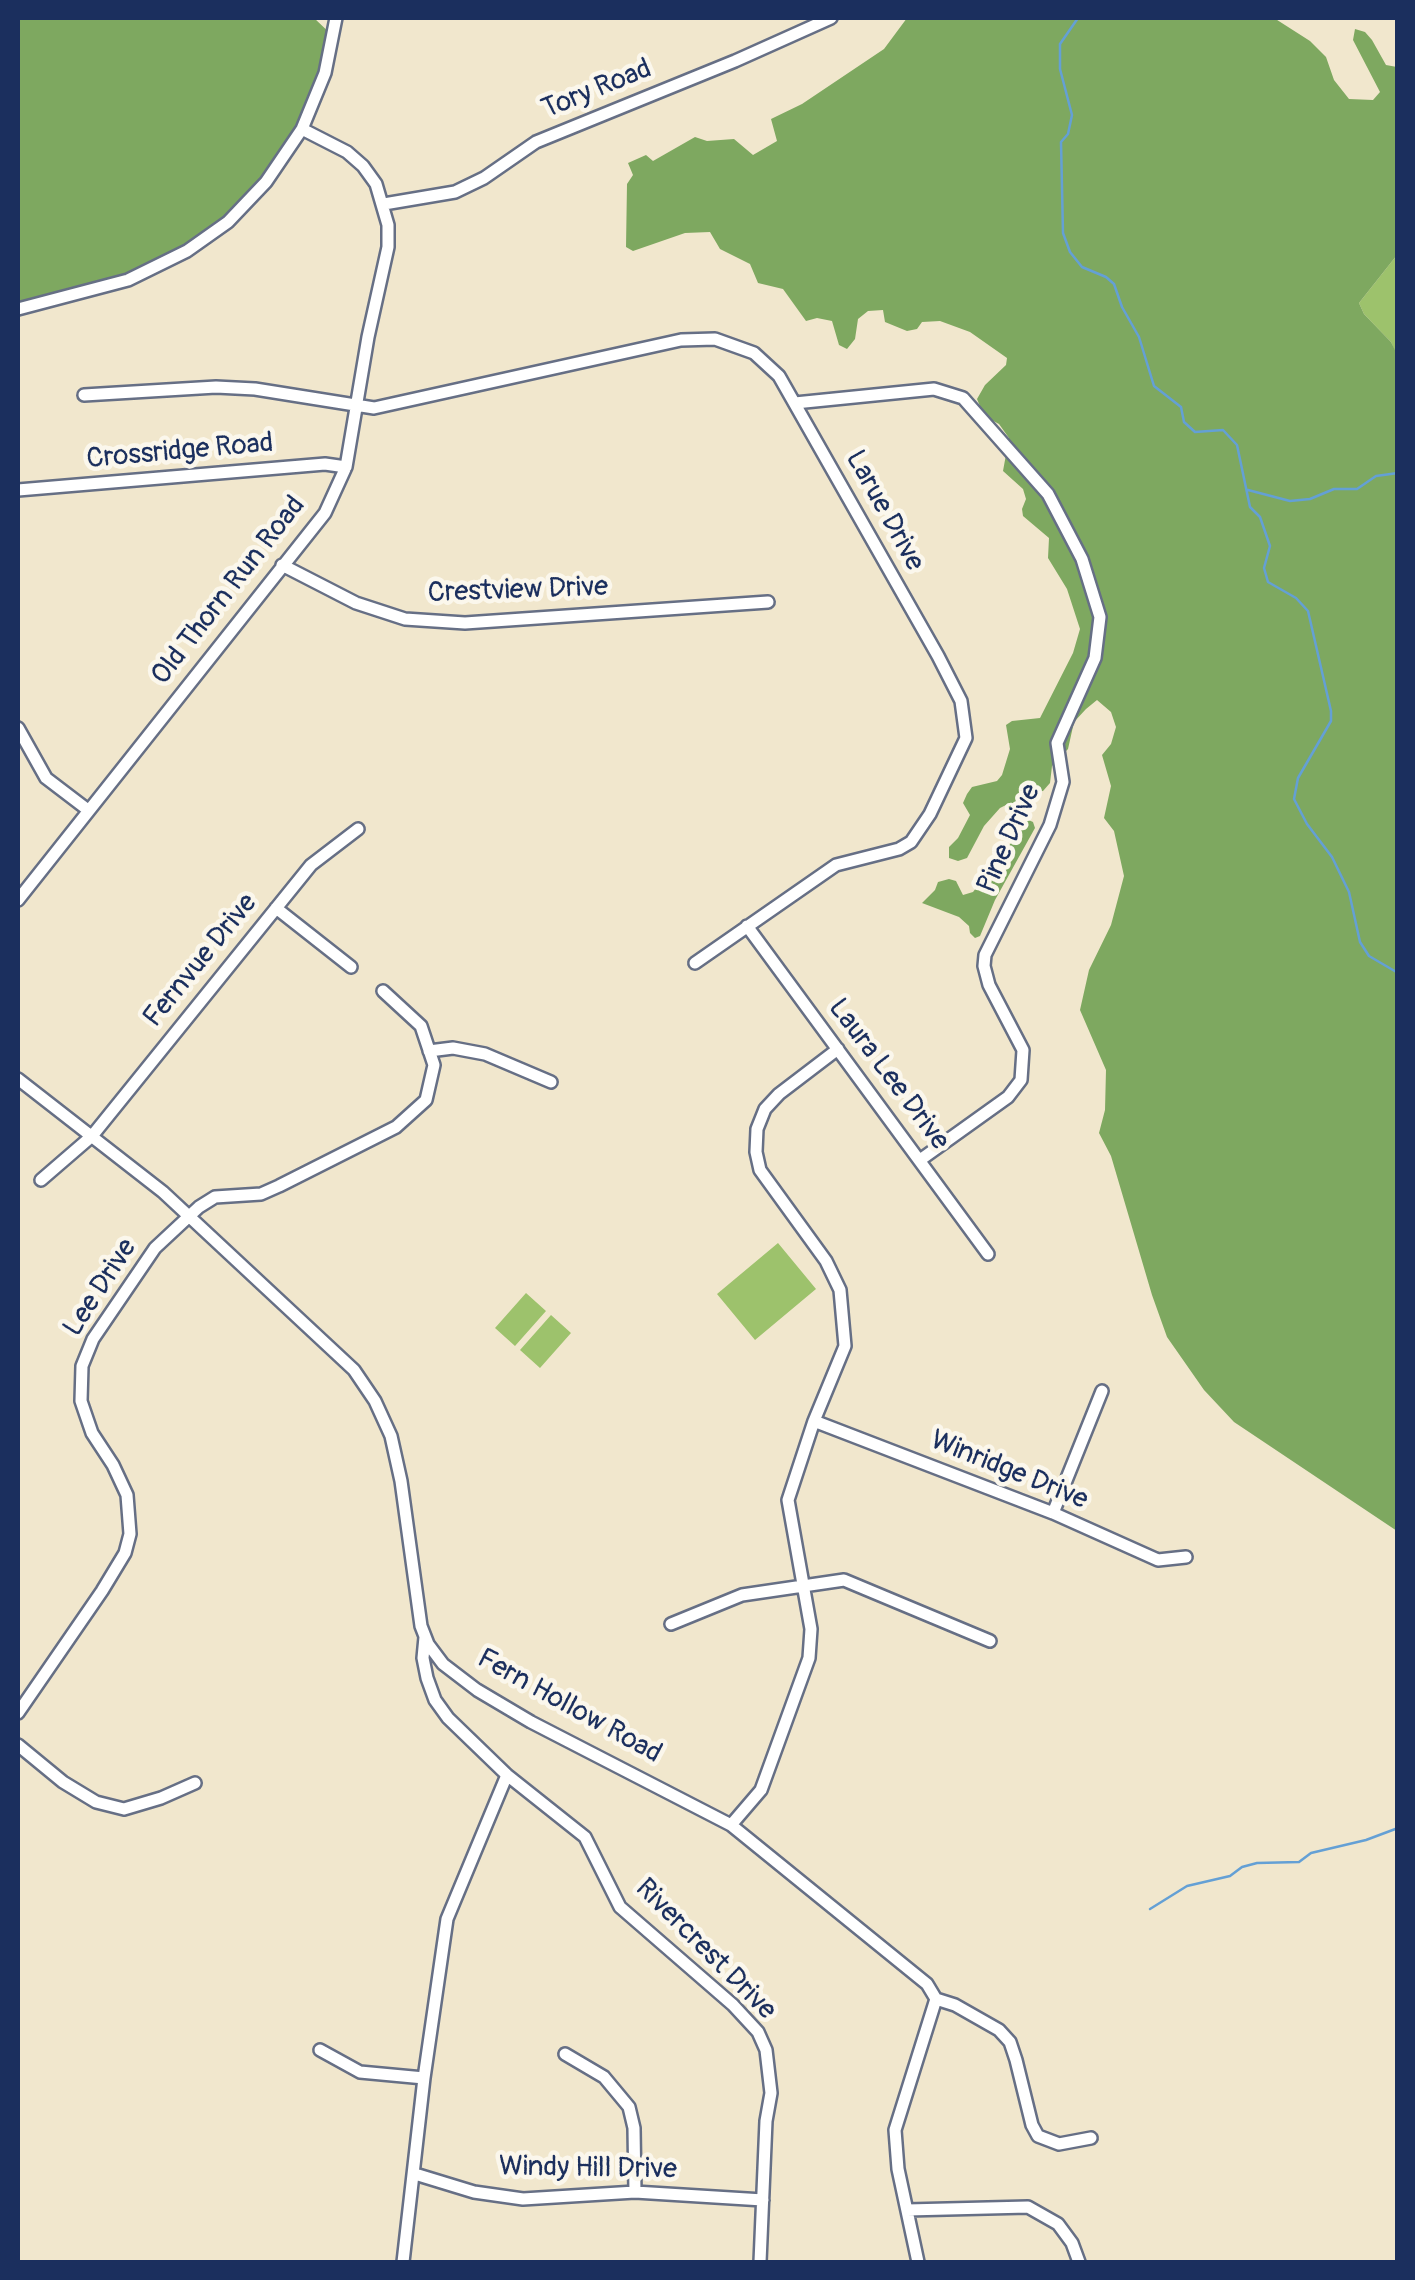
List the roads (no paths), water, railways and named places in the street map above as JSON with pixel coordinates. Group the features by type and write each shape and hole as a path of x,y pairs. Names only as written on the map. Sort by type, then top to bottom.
{"street":[{"path":"18,309 128,280 187,251 248,203 302,129 325,73 336,18"},
{"name":"Tory Road","path":"384,204 455,192 484,178 536,142 831,18"},
{"name":"Old Thorn Run Road","path":"18,900 325,512 346,467 388,247 384,204 364,166 327,140 302,129"},
{"name":"Larue Drive","path":"84,395 216,387 254,389 374,408 681,340 715,339 754,354 778,376 957,692 966,719 966,738 930,814 911,842 836,865 695,962"},
{"name":"Pine Drive","path":"794,403 934,389 963,398 1048,494 1082,559 1100,616 1095,658 1058,743 1063,782 1050,825 985,955 989,984 1023,1050 1021,1080 1008,1097 920,1160"},
{"name":"Crossridge Road","path":"18,490 325,464 346,467"},
{"name":"Crestview Drive","path":"282,565 356,603 405,619 465,622 768,602"},
{"path":"18,728 46,778 88,810"},
{"name":"Fernvue Drive","path":"41,1180 92,1136 311,864 358,828"},
{"path":"276,908 351,967"},
{"name":"Laura Lee Drive","path":"747,926 988,1254"},
{"path":"187,1216 215,1198 261,1194 279,1186 396,1127 426,1100 434,1065 421,1026 384,991"},
{"path":"429,1051 453,1048 485,1054 551,1082"},
{"path":"731,1824 761,1790 809,1658 810,1629 788,1500 814,1421 845,1346 840,1290 826,1261 764,1178 757,1161 756,1140 761,1118 772,1101 838,1049"},
{"name":"Fern Hollow Road","path":"18,1080 163,1192 354,1370 376,1401 391,1436 425,1637 449,1668 530,1722 731,1824 928,1984 936,1999 989,2023 1010,2042 1038,2136 1059,2144 1091,2138"},
{"name":"Lee Drive","path":"18,1713 102,1591 125,1553 130,1534 127,1495 92,1433 81,1401 82,1366 93,1339 155,1248 187,1216"},
{"path":"1053,1513 1102,1391"},
{"name":"Winridge Drive","path":"814,1421 1053,1513 1158,1560 1186,1557"},
{"path":"671,1624 742,1595 844,1580 990,1641"},
{"name":"Rivercrest Drive","path":"425,1637 423,1658 429,1686 448,1718 506,1775 585,1838 620,1907 734,2004 758,2032 766,2050 771,2093 766,2120 760,2262"},
{"path":"429,1686 449,1668"},
{"path":"18,1745 63,1782 96,1802 124,1809 161,1798 194,1782"},
{"path":"403,2262 447,1919 506,1775"},
{"path":"918,2262 898,2169 896,2130 936,1999"},
{"path":"320,2050 360,2072 424,2078"},
{"path":"565,2054 604,2077 628,2108 634,2128 635,2192"},
{"name":"Windy Hill Drive","path":"415,2174 474,2192 523,2199 635,2192 763,2200"},
{"path":"907,2210 1028,2207 1058,2224 1072,2242 1079,2262"}],"waterway":[{"path":"1078,18 1060,44 1060,69 1072,115 1068,134 1061,142 1063,233 1070,252 1082,267 1114,284 1139,337 1154,386 1181,407 1184,422 1195,432 1223,430 1237,445 1250,507 1260,517 1270,546 1264,568 1268,582 1296,598 1308,611 1331,711 1331,721 1298,778 1294,799 1332,857 1349,892 1360,942 1369,956 1398,973"},
{"path":"1248,490 1290,501 1310,499 1334,489 1357,489 1376,476 1398,473"},
{"path":"1150,1909 1187,1886 1230,1876 1242,1867 1299,1862 1311,1853 1398,1828"}]}
